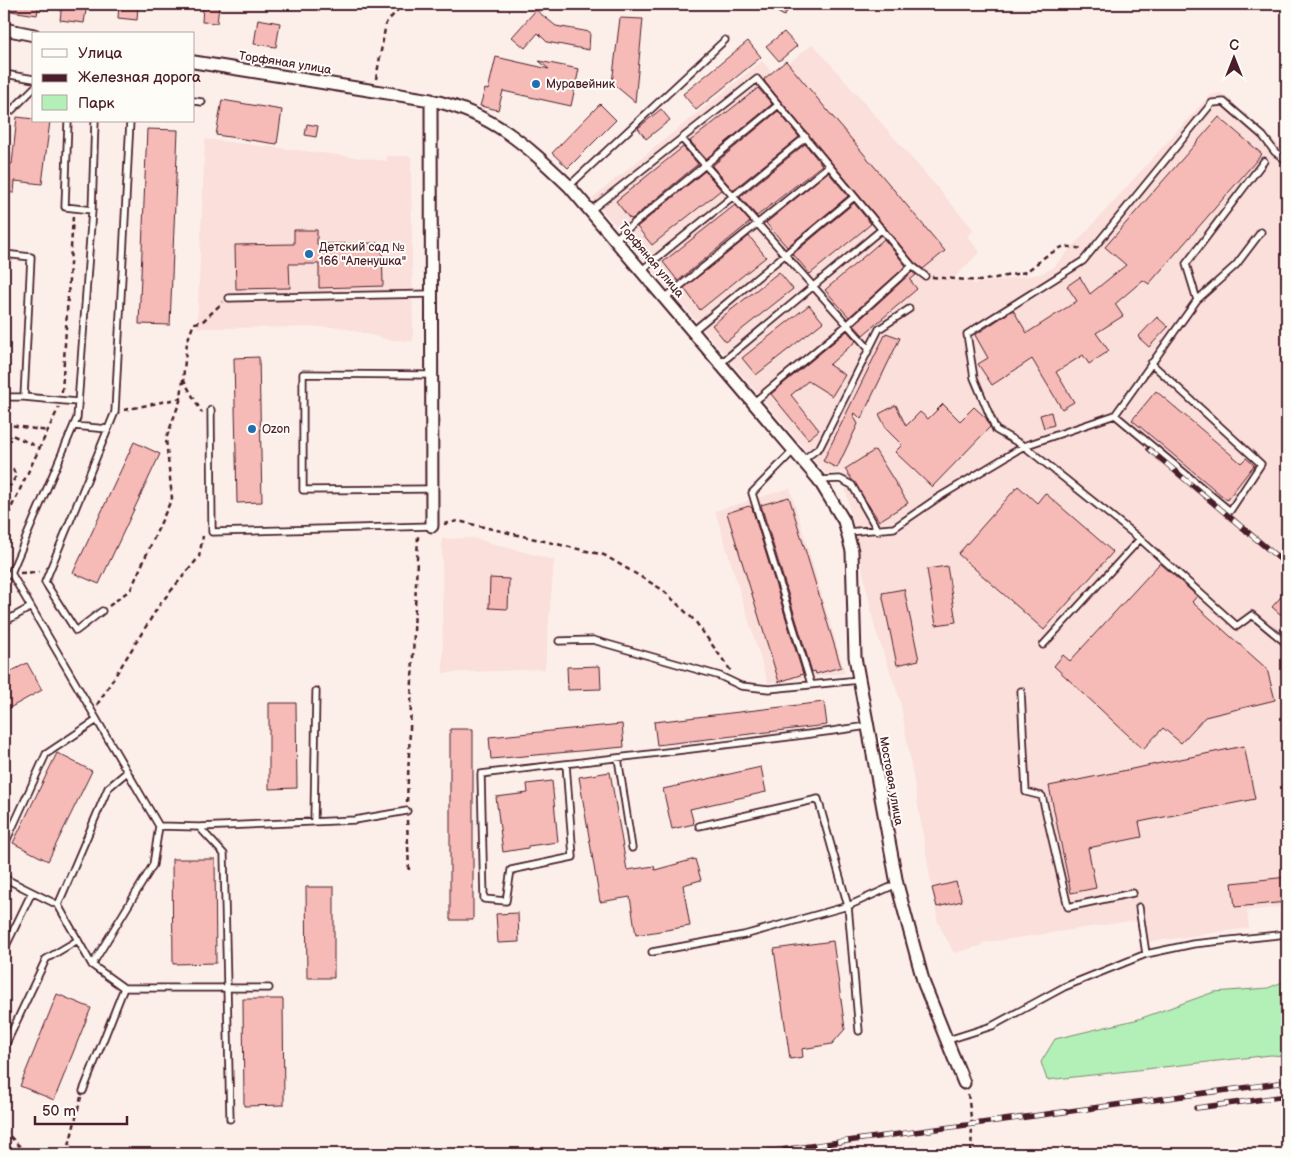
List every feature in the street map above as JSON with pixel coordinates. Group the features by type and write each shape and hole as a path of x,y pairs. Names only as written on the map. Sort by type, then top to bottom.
{"street":[{"path":"4,29 32,35"},
{"name":"Торфяная улица","path":"195,62 431,100 459,106 487,118 516,139 569,186 819,480"},
{"path":"431,100 432,526"},
{"name":"Мостовая улица","path":"819,480 833,500 848,532 852,551 854,637 859,680 897,884 924,984 964,1083"}],"lane":[{"path":"569,186 725,40"},
{"path":"4,74 32,79"},
{"path":"591,210 757,79 777,106 806,137 912,266 925,276"},
{"path":"4,110 10,111 32,90"},
{"path":"195,101 202,102"},
{"path":"1287,162 1275,152 1263,136 1224,102 1212,104 1090,252 1077,265 967,334 974,378 996,430 1024,446 1140,540 1237,626 1252,615 1287,644"},
{"path":"615,239 777,106"},
{"path":"68,122 65,207 92,210"},
{"path":"4,577 11,573 77,418 92,210 95,122"},
{"path":"102,611 76,632 45,582 115,412 130,122"},
{"path":"642,270 806,137"},
{"path":"682,139 869,349"},
{"path":"1198,300 1186,264 1264,161"},
{"path":"665,298 829,166"},
{"path":"693,331 854,197"},
{"path":"721,363 882,229"},
{"path":"848,532 878,531 894,528 903,524 939,496 1024,446 1115,415 1198,300 1236,265 1261,232"},
{"path":"4,254 31,257 24,398"},
{"path":"754,402 847,325 912,266"},
{"path":"229,298 431,294"},
{"path":"803,460 820,447 880,329 909,309"},
{"path":"1115,415 1230,511 1261,464 1151,363"},
{"path":"432,375 303,374 303,490 432,489"},
{"path":"4,397 77,402"},
{"path":"211,410 212,532 432,526"},
{"path":"74,426 108,429"},
{"path":"794,450 752,493 811,684"},
{"path":"819,480 840,479 852,485 878,531"},
{"path":"1043,645 1140,540"},
{"path":"11,573 159,826 153,865 92,965"},
{"path":"4,622 31,607"},
{"path":"559,641 593,640 720,676 741,686 769,689 859,680"},
{"path":"1020,691 1026,792 1042,796 1068,907 1133,894"},
{"path":"314,821 316,692"},
{"path":"4,846 46,754 97,720"},
{"path":"566,764 573,857 510,870 506,902 484,899 481,774 867,726"},
{"path":"618,758 632,848"},
{"path":"58,905 108,788 127,772"},
{"path":"699,826 818,799 848,906 859,1031"},
{"path":"159,826 199,827 355,820 407,811"},
{"path":"199,827 224,854 230,1119"},
{"path":"4,878 58,905 92,965 124,988 269,988"},
{"path":"652,952 744,935 848,906 897,884"},
{"path":"4,950 32,892"},
{"path":"1139,907 1146,954"},
{"path":"948,1040 992,1026 1064,987 1146,954 1193,944 1287,934"},
{"path":"4,1048 46,959 78,940"},
{"path":"83,1091 124,988"}],"path":[{"path":"374,91 386,23 404,4"},
{"path":"4,522 62,401 74,208"},
{"path":"925,276 980,281 1026,272 1046,256 1064,246 1075,246 1090,252"},
{"path":"102,611 131,589 172,498 166,439 181,398 187,342 194,323 202,322 220,303 229,298"},
{"path":"183,379 202,411 202,420"},
{"path":"115,412 181,398"},
{"path":"4,424 48,431"},
{"path":"4,436 12,435 40,448"},
{"path":"4,466 10,467 16,476 11,485 4,487"},
{"path":"432,526 458,521 604,555 662,590 694,621 741,686"},
{"path":"408,871 407,811 418,527"},
{"path":"93,713 160,604 199,557 203,532"},
{"path":"11,573 50,571"},
{"path":"964,1083 970,1102 971,1154"},
{"path":"67,1154 83,1091"},
{"path":"4,1130 27,1154"}],"shaded area":[{"path":"813,44 974,230 967,236 980,252 953,279 975,284 1040,274 1053,268 1210,95 1221,93 1287,152 1287,283 1280,292 1287,300 1287,906 1247,911 1249,928 1149,942 1145,919 982,943 981,946 954,953 938,923 900,700 875,629 842,472 826,474 592,198 762,61 774,75"},
{"path":"205,139 387,161 387,156 411,156 413,341 390,340 340,327 197,328"},
{"path":"790,488 845,673 768,683 715,511"},
{"path":"473,538 554,560 545,669 443,673 442,539"}],"green space":[{"path":"1287,980 1287,1056 1271,1055 1047,1080 1041,1062 1055,1039 1139,1019 1214,992 1268,988"}],"building":[{"path":"4,4 39,4 37,15 4,10"},
{"path":"62,4 87,4 84,23 60,20"},
{"path":"119,4 138,4 137,20 118,18"},
{"path":"764,4 785,4 790,7 784,16"},
{"path":"203,5 219,6 217,23 202,22"},
{"path":"536,10 556,26 590,32 589,50 547,42 538,33 525,48 512,37"},
{"path":"620,18 643,19 635,102 612,83"},
{"path":"258,19 280,23 276,47 254,44"},
{"path":"784,32 797,46 779,61 766,46"},
{"path":"748,41 761,57 696,110 683,94"},
{"path":"496,57 549,69 539,61 579,69 571,106 503,91 498,110 480,106 485,89 488,90"},
{"path":"786,61 945,251 923,269 915,263 765,82 764,79"},
{"path":"758,88 772,104 706,159 690,141"},
{"path":"222,100 282,110 277,144 216,135"},
{"path":"600,104 616,120 568,168 552,153"},
{"path":"661,109 670,120 646,139 638,128"},
{"path":"778,111 799,137 733,190 712,166"},
{"path":"17,117 32,119 32,122 50,122 42,184 15,181 14,193 4,192 4,164 12,164"},
{"path":"1219,117 1262,154 1149,284 1143,280 1115,304 1123,316 1096,333 1109,351 1089,364 1083,355 1056,372 1074,402 1062,409 1032,359 992,385 978,364 988,358 975,335 1013,310 1027,333 1077,301 1067,286 1080,277 1090,294 1126,265 1105,247"},
{"path":"307,124 318,126 316,137 305,135"},
{"path":"147,129 178,130 170,325 139,324"},
{"path":"805,144 822,165 757,216 740,197"},
{"path":"683,147 698,164 632,219 629,218 616,201"},
{"path":"705,171 721,190 652,245 637,227"},
{"path":"828,172 848,196 787,247 766,223"},
{"path":"854,203 871,224 810,274 793,254"},
{"path":"735,205 750,222 678,281 663,262"},
{"name":"Детский сад № 166 \"Аленушка\"","path":"294,230 317,230 317,244 382,243 383,286 319,288 319,264 289,264 290,288 236,289 235,245 294,244"},
{"path":"749,236 766,257 700,310 684,288"},
{"path":"884,239 906,266 849,317 825,290"},
{"path":"779,272 793,289 726,342 712,325"},
{"path":"912,272 916,275 910,280 917,289 863,335 854,325"},
{"path":"809,305 823,322 756,375 742,358"},
{"path":"1157,317 1168,327 1149,347 1138,337"},
{"path":"847,331 856,341 829,365 845,375 832,396 808,381 791,395 819,430 808,439 771,394"},
{"path":"886,333 900,338 861,419 855,413 853,415 858,424 837,468 823,461"},
{"path":"259,357 262,502 237,503 234,358"},
{"path":"1156,391 1241,463 1246,458 1254,465 1227,500 1132,420"},
{"path":"943,404 960,421 974,407 986,418 990,427 932,487 895,452 902,445 887,430 879,414 896,405 906,426 920,412 928,419"},
{"path":"1051,412 1054,425 1044,428 1040,415"},
{"path":"134,442 160,454 99,584 73,573"},
{"path":"875,450 908,503 879,521 845,469"},
{"path":"1018,486 1037,503 1045,493 1113,552 1044,630 958,554"},
{"path":"789,497 841,667 816,674 815,671 812,672 761,505"},
{"path":"749,506 752,508 803,674 779,682 727,513"},
{"path":"1160,563 1197,596 1192,602 1267,669 1275,700 1205,717 1181,743 1163,728 1143,749 1054,666 1063,655 1070,661"},
{"path":"947,566 956,622 936,625 927,569"},
{"path":"490,578 509,579 508,609 489,608"},
{"path":"904,589 919,660 897,665 882,593"},
{"path":"1287,590 1287,620 1272,607"},
{"path":"27,663 42,690 4,711 4,675"},
{"path":"600,666 601,689 568,690 567,667"},
{"path":"824,702 827,725 657,745 654,722"},
{"path":"269,703 296,703 297,788 269,789"},
{"path":"622,724 624,747 491,759 489,737"},
{"path":"450,729 473,729 473,920 450,920"},
{"path":"1244,746 1255,799 1139,822 1142,837 1088,848 1096,888 1071,893 1049,786"},
{"path":"57,753 92,771 48,861 13,843"},
{"path":"761,767 766,792 690,809 694,824 672,829 663,789"},
{"path":"610,772 627,870 654,866 655,870 695,859 701,880 683,885 690,926 636,935 630,897 600,902 579,777"},
{"path":"552,781 558,842 503,852 496,797 528,793 527,784"},
{"path":"172,859 215,859 216,963 173,964"},
{"path":"1287,877 1287,902 1235,907 1232,883"},
{"path":"956,882 962,901 937,907 932,888"},
{"path":"306,887 334,887 334,978 307,978"},
{"path":"518,913 519,942 498,943 496,914"},
{"path":"833,941 845,1029 832,1044 802,1049 803,1057 790,1059 774,949"},
{"path":"57,994 91,1008 54,1100 20,1086"},
{"path":"243,999 283,999 284,1105 244,1106"}],"railway":[{"path":"1149,449 1287,565"},
{"path":"750,1154 1287,1082"},
{"path":"1196,1108 1287,1096"}],"place":[{"name":"Муравейник","path":"536,84"},
{"name":"Детский сад № 166 \"Аленушка\"","path":"309,254"},
{"name":"Ozon","path":"252,429"}]}
